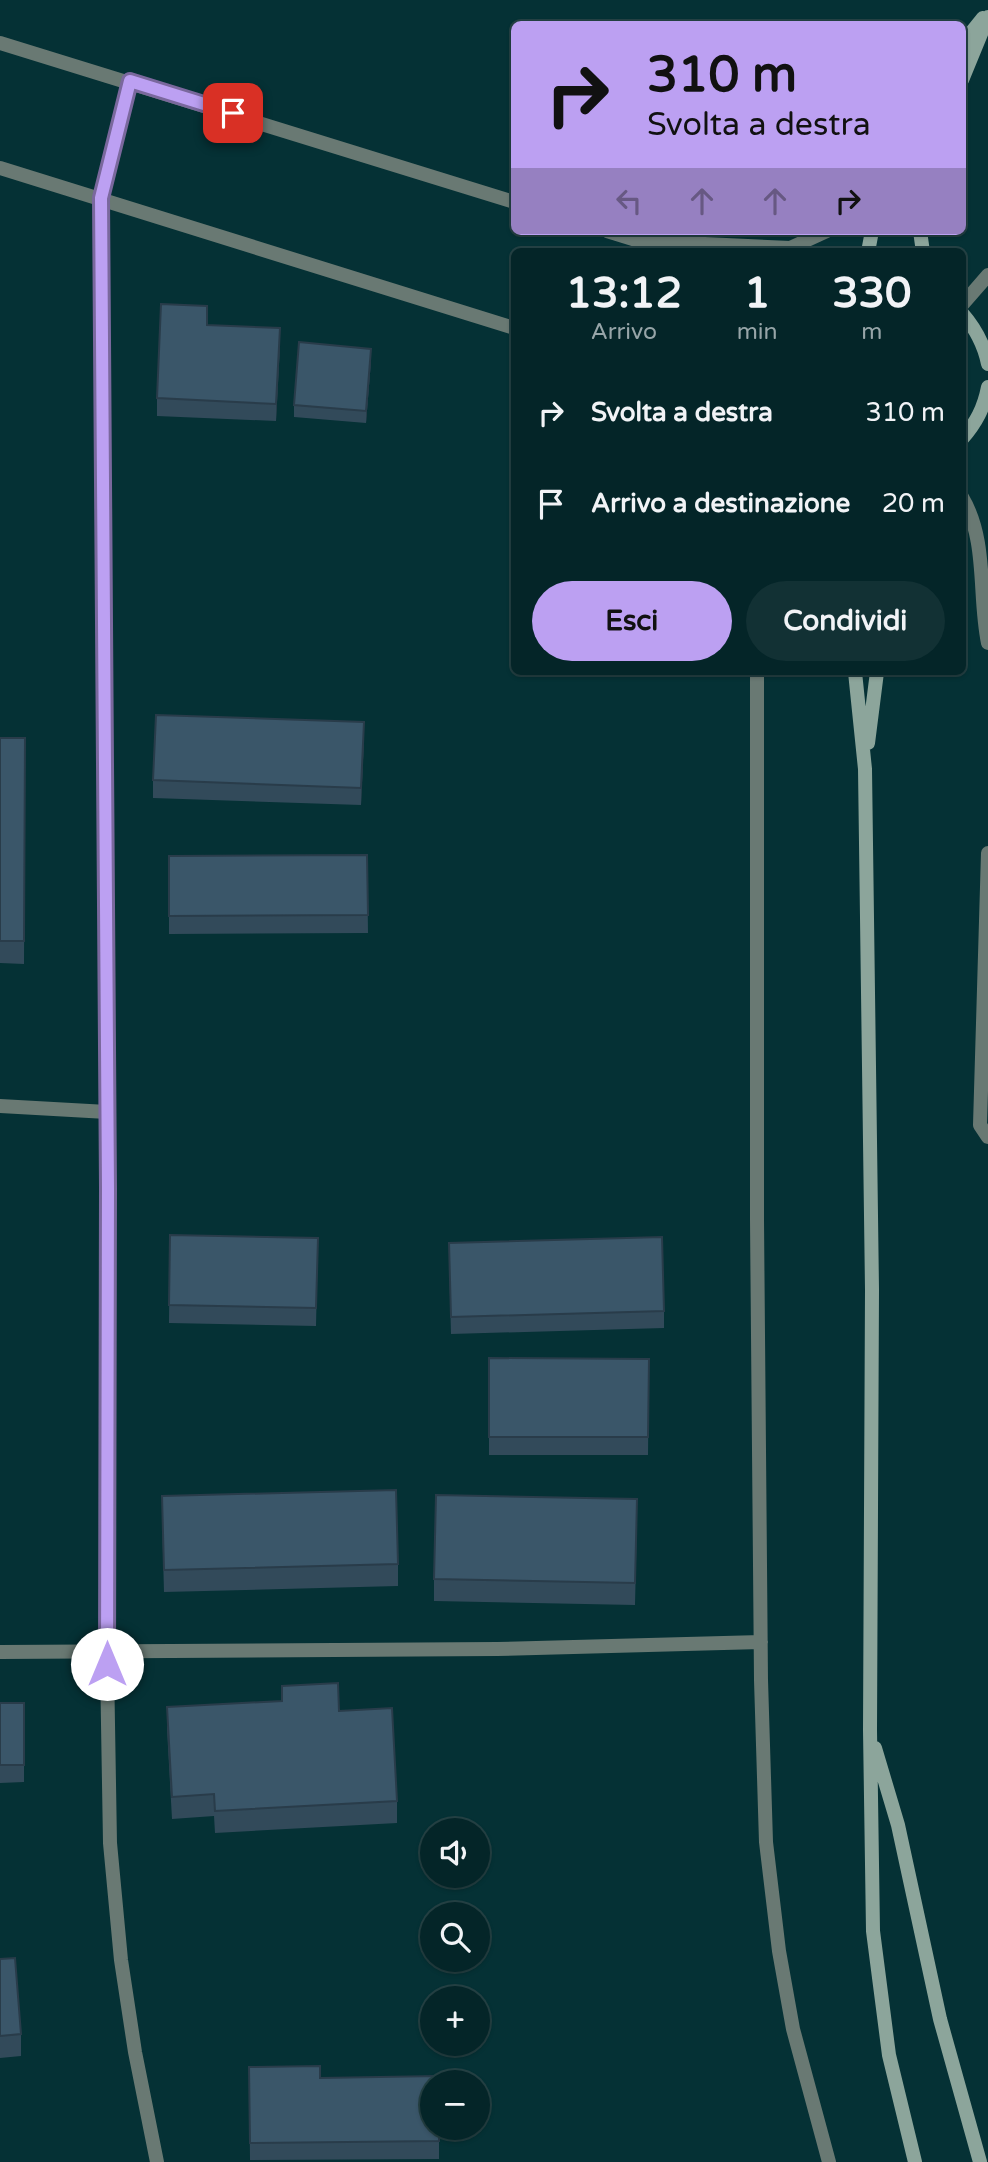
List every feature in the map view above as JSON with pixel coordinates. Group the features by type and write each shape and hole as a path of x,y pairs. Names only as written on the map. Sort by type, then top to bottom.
{"main road":[{"path":"966,39 988,11"},
{"path":"966,70 988,17"},
{"path":"966,317 986,346 988,364"},
{"path":"966,435 983,417 988,387"},
{"path":"855,675 865,769 872,1290 870,1730 873,1931 889,2055 915,2162"},
{"path":"865,769 877,675"},
{"path":"870,1730 898,1825 940,2019 980,2162"}],"street":[{"path":"0,43 130,81 511,201"},
{"path":"130,81 101,198 107,1112 107,1650 110,1843 121,1960 135,2052 157,2162"},
{"path":"0,168 511,327"},
{"path":"620,235 666,248"},
{"path":"640,241 790,248 818,235"},
{"path":"640,241 651,248"},
{"path":"966,300 988,275"},
{"path":"966,503 979,546 984,623 988,643"},
{"path":"757,675 757,1220 761,1642 766,1842 779,1951 793,2029 829,2162"},
{"path":"988,853 979,1125 988,1137"},
{"path":"0,1106 107,1112"},
{"path":"0,1652 497,1649 761,1642"}],"building":[{"path":"161,304 207,306 207,325 280,328 276,404 157,398"},
{"path":"299,342 371,349 366,411 294,405"},
{"path":"156,715 364,722 361,788 153,780"},
{"path":"0,738 25,738 24,941 0,941"},
{"path":"367,855 368,915 169,916 169,856"},
{"path":"170,1235 318,1238 316,1308 169,1305"},
{"path":"662,1237 664,1311 451,1317 449,1243"},
{"path":"489,1358 649,1359 648,1437 489,1437"},
{"path":"396,1490 398,1564 164,1570 162,1496"},
{"path":"436,1495 637,1499 635,1583 434,1579"},
{"path":"338,1683 339,1711 392,1708 397,1801 215,1811 214,1794 172,1797 167,1707 282,1701 282,1686"},
{"path":"0,1703 24,1703 24,1765 0,1765"},
{"path":"15,1958 21,2034 0,2036 0,1959"},
{"path":"320,2066 320,2078 420,2076 420,2140 439,2141 250,2143 249,2067"}],"route":[{"path":"107,1664 108,1188 101,198 130,81 233,113"}]}
